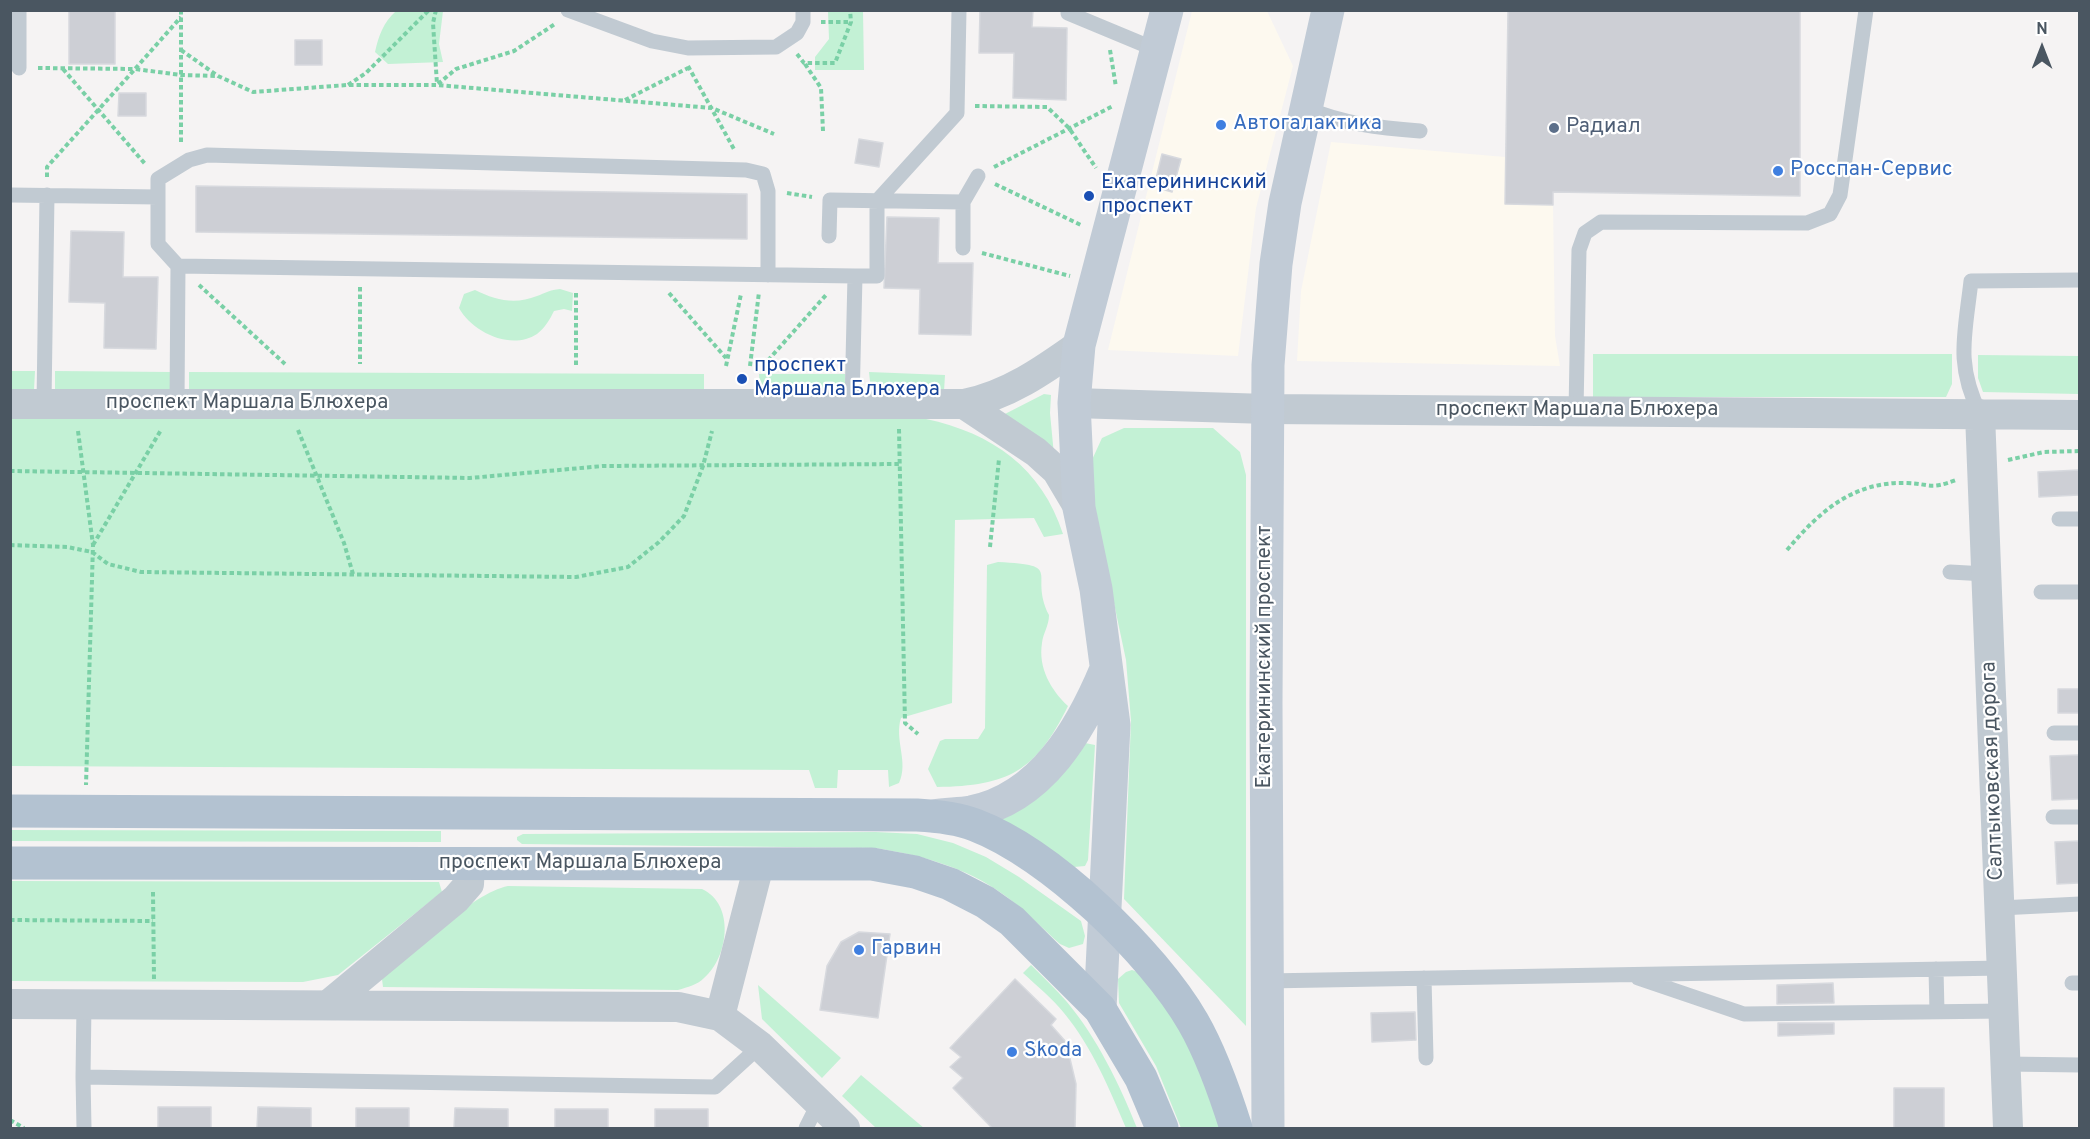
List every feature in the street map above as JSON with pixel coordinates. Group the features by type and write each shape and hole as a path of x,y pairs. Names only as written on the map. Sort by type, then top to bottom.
{"main road":[{"path":"10,811 471,811 933,816 974,825 1004,839 1106,914 1172,989 1194,1023 1211,1060 1236,1128"},
{"path":"470,864 471,811"},
{"name":"проспект Маршала Блюхера","path":"10,863 872,864 915,872 950,884 985,902 1012,921 1100,1009 1141,1078 1162,1128"}],"street":[{"path":"1100,1009 1114,725 1108,664 1096,589 1079,508 1074,403 1079,345 1167,10"},
{"name":"Екатерининский проспект","path":"1268,1128 1267,409 1276,264 1285,203 1328,10"},
{"name":"проспект Маршала Блюхера","path":"10,404 964,404 985,400 1038,374 1079,345"},
{"name":"проспект Маршала Блюхера","path":"1074,403 1267,409 2079,415"},
{"path":"964,404 1002,428 1057,471 1079,508"},
{"name":"Салтыковская дорога","path":"1980,414 2008,1128"},
{"path":"933,816 973,811 1019,790 1042,774 1090,708 1108,664"},
{"path":"328,1005 456,899 469,884 470,864"},
{"path":"720,1016 759,865"},
{"path":"10,1004 678,1007 720,1016 760,1046 812,1116 845,1128"}],"lane":[{"path":"19,10 19,68"},
{"path":"178,266 877,276 877,201 957,113 959,10"},
{"path":"1068,10 1068,13 1156,50"},
{"path":"1576,411 1579,250 1585,232 1601,222 1807,223 1830,214 1840,195 1866,10"},
{"path":"570,12 652,41 688,48 776,47 787,42 797,33 803,16"},
{"path":"1306,108 1332,119 1378,128 1420,131"},
{"path":"177,403 178,266 158,244 158,179 189,160 207,155 746,170 763,174 768,191 758,275"},
{"path":"963,248 963,202 978,176"},
{"path":"10,195 158,197"},
{"path":"44,404 47,195"},
{"path":"829,236 830,200 963,202"},
{"path":"849,276 852,404"},
{"path":"1980,414 1967,387 1963,354 1971,281 2079,280"},
{"path":"2059,519 2079,519"},
{"path":"1950,572 1986,574"},
{"path":"2041,592 2079,592"},
{"path":"2054,733 2079,733"},
{"path":"2053,817 2079,817"},
{"path":"2000,908 2079,904"},
{"path":"1266,981 2002,968"},
{"path":"1936,969 1937,1012"},
{"path":"1627,974 1744,1014 2004,1011"},
{"path":"1424,978 1426,1058"},
{"path":"84,1005 84,1128"},
{"path":"83,1077 715,1087 760,1046"},
{"path":"2006,1064 2079,1065"}],"path":[{"path":"181,10 181,151 189,160"},
{"path":"347,85 366,73 429,10"},
{"path":"436,10 433,23 437,85"},
{"path":"804,63 835,63 851,22 850,10"},
{"path":"437,85 456,69 514,51 570,12"},
{"path":"803,16 851,22"},
{"path":"47,195 47,167 181,17"},
{"path":"1106,29 1117,92"},
{"path":"787,42 821,88 823,131"},
{"path":"688,48 688,68 746,170"},
{"path":"181,50 218,76 253,92 347,85 437,85 625,100 712,108 774,134"},
{"path":"19,68 135,69 181,75 218,76"},
{"path":"62,68 158,179"},
{"path":"625,100 688,68"},
{"path":"978,176 1119,103"},
{"path":"958,105 1047,106 1069,128 1099,174"},
{"path":"978,176 1085,227"},
{"path":"768,191 830,200"},
{"path":"963,248 1071,277"},
{"path":"178,266 285,364"},
{"path":"360,269 360,364"},
{"path":"576,273 576,365"},
{"path":"651,273 726,358"},
{"path":"726,366 726,358 758,275"},
{"path":"750,366 758,275"},
{"path":"763,366 849,276"},
{"path":"93,545 177,403"},
{"path":"74,404 93,545 86,811"},
{"path":"289,404 315,475 344,543 353,574"},
{"path":"10,546 67,547 92,552 108,564 141,572 576,576 628,567 659,542 684,516 703,466 720,404"},
{"path":"897,404 901,464 905,723 918,734"},
{"path":"990,548 1002,428"},
{"path":"1787,550 1813,520 1842,498 1871,488 1907,483 1932,488 2010,459 2044,452 2079,451"},
{"path":"10,471 470,477 603,466 901,464"},
{"path":"153,863 154,1005"},
{"path":"10,920 153,921"},
{"path":"10,1120 24,1128"}],"shaded area":[{"name":"Автогалактика","path":"1192,11 1267,11 1293,66 1256,208 1238,356 1108,350"},
{"path":"1331,142 1505,157 1505,204 1553,205 1555,336 1560,366 1297,361 1301,291"}],"green space":[{"path":"396,11 443,11 439,44 443,62 388,64 375,52 382,30"},
{"path":"828,11 863,11 864,70 815,70 815,57 829,39"},
{"path":"560,289 573,293 572,311 564,309 554,311 542,329 527,339 504,340 493,336 473,325 459,308 464,294 475,290 498,299 513,301 529,299"},
{"path":"1593,354 1952,354 1952,384 1946,397 1593,397"},
{"path":"1978,355 2079,356 2079,394 1983,392 1978,378"},
{"path":"11,371 35,371 34,390 11,389"},
{"path":"55,371 171,372 170,390 55,389"},
{"path":"189,372 704,374 704,392 189,390"},
{"path":"869,372 945,375 944,391 871,391"},
{"path":"759,374 845,374 845,386 841,393 760,392"},
{"path":"1044,394 1051,395 1050,413 1054,455 1003,415"},
{"path":"11,419 926,419 972,434 993,444 1011,457 1028,472 1042,490 1063,534 1044,537 1034,518 955,520 952,703 901,718 899,734 902,775 899,783 889,787 888,770 838,770 837,788 815,788 809,770 11,766"},
{"path":"1124,428 1213,428 1240,452 1246,475 1246,1026 1124,899 1131,721 1126,660 1094,509 1091,462 1102,438"},
{"path":"998,562 1032,566 1041,574 1044,601 1049,615 1042,643 1042,661 1051,686 1068,706 1044,746 1018,771 983,783 937,787 928,769 940,741 978,739 985,728 987,565"},
{"path":"1085,743 1095,745 1088,860 1085,866 1074,867 999,820 1048,787 1067,768"},
{"path":"11,830 441,831 441,842 11,841"},
{"path":"876,832 917,834 953,843 986,857 1019,877 1081,921 1085,936 1083,944 1069,948 1060,944 1011,900 974,877 942,864 892,851 875,848 522,844 517,840 517,837 523,834"},
{"path":"11,881 439,882 442,892 338,975 303,982 11,981"},
{"path":"508,886 702,889 713,896 720,906 725,931 723,945 719,957 704,978 678,990 383,987 382,979 443,925 477,900"},
{"path":"1031,965 1067,1002 1098,1046 1137,1128 1126,1128 1099,1068 1074,1026 1054,1002 1023,973"},
{"path":"1132,970 1146,978 1174,1015 1197,1065 1220,1128 1181,1128 1156,1066 1119,1003 1118,979"},
{"path":"758,985 841,1058 822,1078 762,1019"},
{"path":"861,1075 924,1128 876,1128 842,1096"}],"building":[{"path":"69,10 115,10 115,64 69,64"},
{"path":"980,10 1033,10 1032,27 1067,28 1066,100 1013,98 1014,53 979,53"},
{"path":"1508,10 1800,10 1800,196 1553,192 1553,205 1505,204"},
{"path":"295,40 322,40 322,65 295,65"},
{"path":"119,93 146,93 146,116 118,116"},
{"path":"859,139 883,143 879,167 855,163"},
{"path":"1162,154 1181,159 1172,192 1154,187"},
{"path":"196,186 747,194 747,239 196,232"},
{"path":"887,217 939,218 938,263 973,263 971,335 919,334 920,289 884,288"},
{"path":"71,231 124,232 123,277 158,277 156,349 104,348 105,303 69,302"},
{"path":"2079,470 2079,495 2039,497 2038,472"},
{"path":"2058,689 2079,689 2079,713 2058,713"},
{"path":"2079,755 2079,799 2052,800 2050,756"},
{"path":"2079,841 2079,883 2057,884 2055,842"},
{"path":"859,932 890,934 878,1018 820,1010 827,966 841,942"},
{"name":"Skoda","path":"1015,979 1056,1019 1051,1025 1066,1042 1076,1084 1075,1128 992,1128 953,1088 963,1078 950,1067 961,1057 950,1048"},
{"path":"1833,983 1834,1003 1777,1004 1777,985"},
{"path":"1415,1012 1416,1040 1372,1042 1371,1013"},
{"path":"1778,1023 1834,1023 1834,1034 1778,1036"},
{"path":"1894,1088 1944,1088 1944,1128 1894,1128"},
{"path":"158,1107 211,1107 211,1128 158,1128"},
{"path":"258,1107 311,1108 311,1128 257,1128"},
{"path":"356,1108 409,1108 409,1128 356,1128"},
{"path":"455,1108 508,1109 508,1128 454,1128"},
{"path":"555,1109 608,1109 608,1128 555,1128"},
{"path":"655,1109 708,1109 708,1128 655,1128"}],"place":[{"name":"Автогалактика","path":"1221,125"},
{"name":"Радиал","path":"1554,128"},
{"name":"Росспан-Сервис","path":"1778,171"},
{"name":"Екатерининский проспект","path":"1089,196"},
{"name":"проспект Маршала Блюхера","path":"742,379"},
{"name":"Гарвин","path":"859,950"},
{"name":"Skoda","path":"1012,1052"}]}
